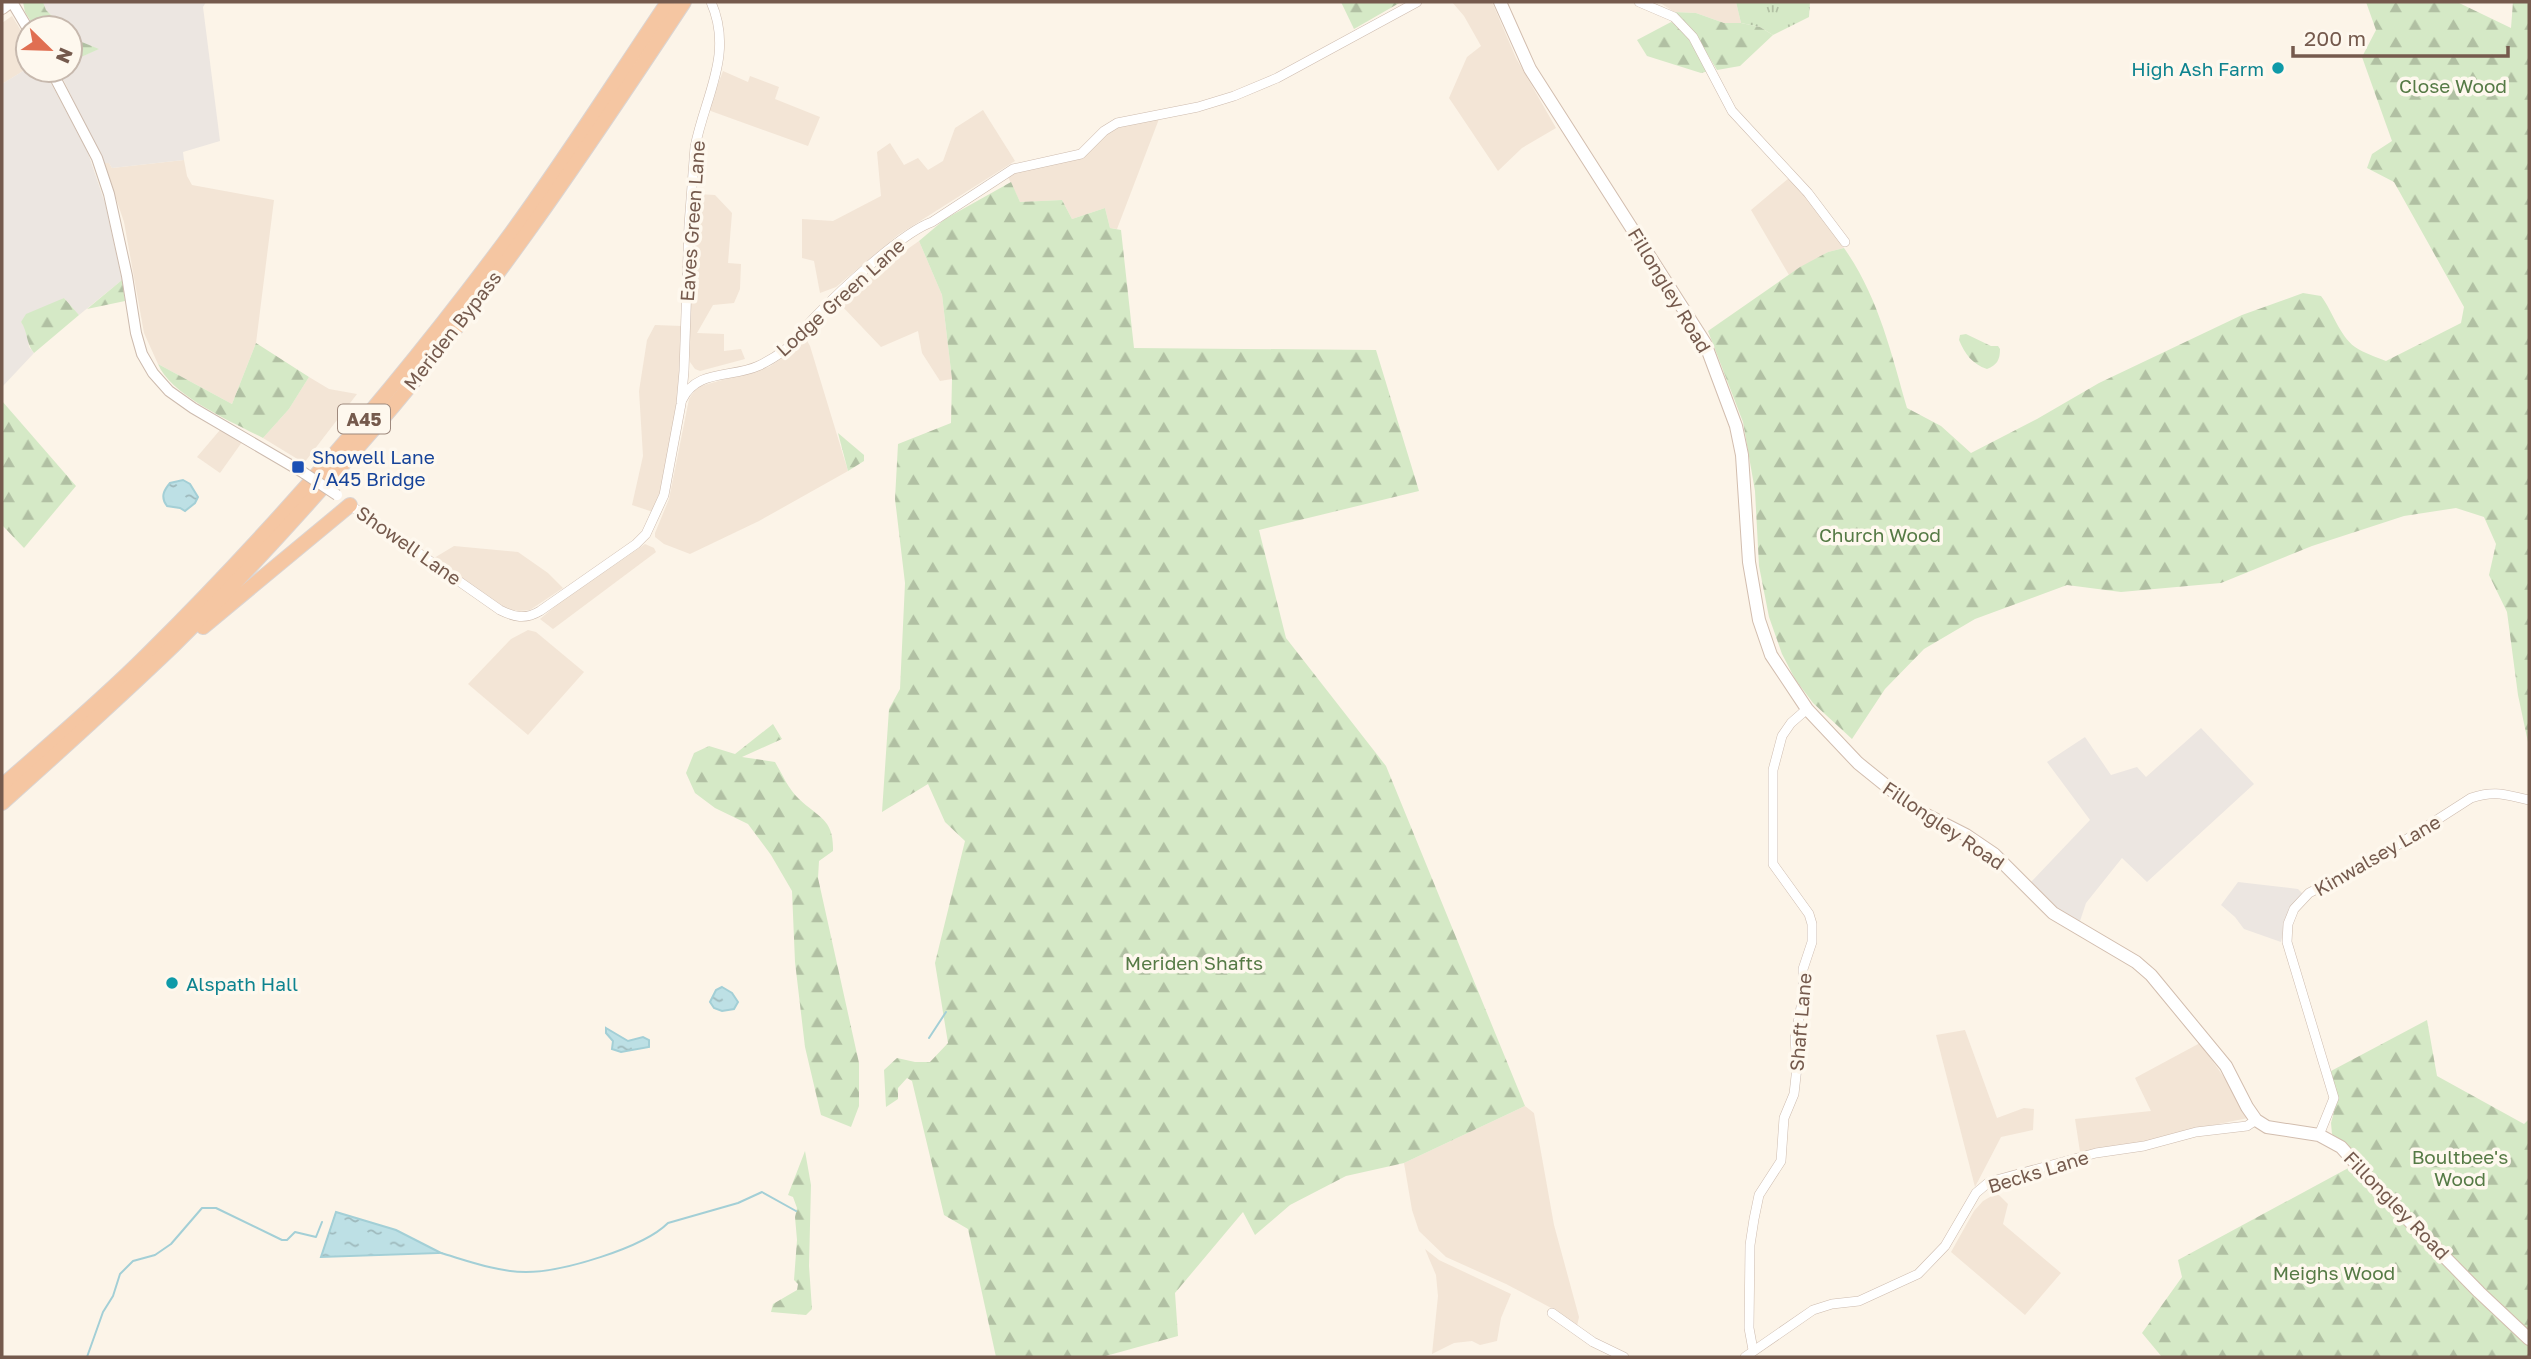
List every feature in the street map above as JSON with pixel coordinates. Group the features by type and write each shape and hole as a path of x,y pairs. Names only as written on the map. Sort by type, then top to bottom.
{"highway":[{"name":"Meriden Bypass","path":"2,786 84,715 147,654 289,506 364,419 506,241 668,2"},
{"name":"Meriden Bypass","path":"2,803 175,644 284,531 360,445 481,296 550,200 684,2"},
{"path":"175,644 198,631 350,505"}],"main road":[{"name":"Fillongley Road","path":"1500,2 1530,69 1705,343 1736,426 1742,455 1749,562 1759,620 1771,655 1807,709 1858,763 1914,809 1966,835 1994,854 2053,913 2136,962 2151,975 2226,1066 2256,1120 2281,1131 2319,1135 2341,1146 2384,1195 2529,1339"}],"street":[{"name":"Eaves Green Lane","path":"681,404 695,147 701,118 717,75 720,53 716,13 710,2"},
{"name":"Lodge Green Lane","path":"699,382 711,376 757,367 787,348 838,293 896,245 1013,169 1081,154 1104,131 1117,123 1198,107 1234,96 1276,78 1417,2"},
{"path":"1639,2 1674,17 1693,37 1732,111 1808,193 1845,242"},
{"path":"5,5 20,14"},
{"name":"Showell Lane","path":"58,84 97,158 109,194 136,333 142,354 152,373 169,391 193,408 304,473 500,610 517,617 529,617 622,554 646,534 664,495 681,404"},
{"path":"681,404 685,393 699,382 684,371"},
{"name":"Shaft Lane","path":"1753,1350 1749,1328 1754,1219 1759,1195 1781,1161 1784,1118 1794,1094 1797,1067 1795,1038 1803,997 1803,969 1812,942 1809,914 1773,864 1773,770 1782,736 1791,723 1807,709"},
{"name":"Kinwalsey Lane","path":"2319,1135 2334,1098 2287,942 2288,925 2294,909 2309,893 2379,857 2471,798 2500,792 2529,800"},
{"name":"Becks Lane","path":"1745,1357 1772,1341 1813,1310 1832,1304 1859,1301 1918,1274 1945,1246 1976,1193 1989,1182 2096,1153 2144,1146 2196,1132 2247,1126 2256,1120"},
{"path":"1552,1313 1593,1342 1624,1357"}],"shaded area":[{"path":"43,2 206,2 203,7 220,141 183,152 184,160 112,168 109,163 104,163 65,84 84,84 84,56 98,49 84,43 84,14 50,14"},
{"path":"1452,2 1492,2 1516,58 1556,128 1522,148 1498,171 1449,98 1467,57 1481,46 1464,16"},
{"path":"1659,2 1736,2 1741,23 1724,23 1696,13 1674,12"},
{"path":"12,16 14,19 14,77 2,84 2,23"},
{"path":"723,71 748,82 750,76 779,87 775,99 820,117 808,146 708,110"},
{"path":"14,77 14,84 51,84 88,153 105,203 122,280 79,315 64,298 21,322 27,331 29,347 34,353 2,387 2,84"},
{"path":"983,110 1015,161 898,235 836,287 820,293 814,261 802,258 802,219 833,221 881,196 877,152 890,143 904,165 918,158 928,170 943,161 955,128"},
{"path":"1159,119 1117,229 1110,228 1105,208 1072,219 1062,200 1020,202 1008,177 1010,175 1033,167 1083,158 1113,128"},
{"path":"184,160 192,185 274,200 256,343 232,404 158,364 144,333 124,222 104,163 109,163 112,168"},
{"path":"1789,178 1818,210 1844,248 1828,252 1789,275 1751,210"},
{"path":"698,194 715,195 732,213 728,263 741,264 740,289 734,303 713,305 697,333 724,334 724,351 741,349 745,359 700,371 690,362 689,350 693,243"},
{"path":"919,241 942,295 952,379 940,381 922,353 918,331 881,347 842,306 885,265"},
{"path":"655,325 682,326 682,347 666,465 653,512 632,505 643,456 639,391 647,340"},
{"path":"805,337 848,471 759,521 690,554 664,544 655,537 655,533 669,499 689,399 697,387 769,367"},
{"path":"309,377 329,389 357,394 304,463 263,438 289,409"},
{"path":"220,430 242,442 220,473 197,457"},
{"path":"645,544 656,552 553,629 540,619 558,604"},
{"path":"454,546 518,552 548,573 563,588 530,610 507,609 434,558"},
{"path":"528,630 536,632 584,672 528,735 468,684 511,639"},
{"path":"2201,728 2254,784 2147,882 2122,858 2086,903 2079,924 2057,908 2031,882 2090,820 2047,762 2085,737 2111,775 2137,767 2146,777"},
{"path":"2238,882 2298,889 2303,894 2285,925 2281,942 2244,929 2221,905"},
{"path":"1965,1030 1997,1118 2024,1108 2034,1109 2033,1130 2001,1137 1975,1187 1936,1035"},
{"path":"2200,1043 2239,1099 2248,1118 2142,1143 2080,1152 2075,1119 2151,1111 2135,1078"},
{"path":"1525,1106 1534,1113 1554,1225 1579,1317 1577,1326 1555,1310 1506,1284 1446,1257 1419,1231 1412,1210 1404,1163"},
{"path":"1997,1193 2008,1204 2003,1224 2061,1273 2025,1315 1951,1252 1974,1211 1983,1201"},
{"path":"1425,1249 1439,1260 1511,1294 1501,1318 1497,1341 1480,1345 1472,1341 1454,1343 1432,1354 1438,1296 1436,1275"}],"green space":[{"path":"23,2 43,2 50,14 26,14"},
{"path":"1341,2 1401,2 1354,29"},
{"path":"1736,2 1810,2 1809,17 1773,35 1760,27 1741,23"},
{"name":"Church Wood","path":"2366,2 2457,2 2511,28 2513,2 2529,2 2529,747 2518,695 2507,612 2489,575 2496,544 2484,517 2456,508 2404,516 2312,546 2221,583 2121,592 2067,585 1975,619 1924,649 1885,689 1852,739 1813,703 1795,679 1782,654 1769,617 1759,566 1755,491 1743,422 1708,331 1800,267 1828,252 1844,248 1875,305 1907,408 1941,426 1971,453 2099,383 2242,315 2303,293 2321,296 2349,342 2386,361 2461,323 2464,307 2394,182 2367,168 2372,154 2392,141 2362,57 2376,30"},
{"path":"1674,12 1696,13 1724,23 1760,27 1773,35 1740,66 1717,70 1695,34"},
{"path":"1671,22 1682,29 1709,71 1701,73 1647,56 1637,40"},
{"path":"84,43 99,49 84,56"},
{"name":"Meriden Shafts","path":"1011,182 1020,202 1062,200 1072,219 1105,208 1110,228 1121,230 1134,348 1376,350 1419,491 1259,530 1286,638 1386,766 1525,1106 1404,1163 1346,1176 1290,1205 1255,1235 1243,1212 1175,1293 1178,1336 1102,1357 996,1357 968,1229 944,1215 912,1081 907,1078 898,1088 898,1099 886,1107 884,1070 897,1058 930,1062 948,1043 935,963 965,841 945,822 928,784 882,812 889,709 900,689 905,583 895,499 898,444 951,423 952,379 942,295 919,241 945,219"},
{"path":"122,280 125,301 87,309"},
{"path":"64,298 79,315 34,353 21,322 26,314"},
{"path":"1966,334 1991,346 1998,346 2000,353 1996,364 1987,369 1970,358 1959,340 1960,335"},
{"path":"256,343 309,377 289,409 263,438 189,397 175,387 158,364 232,404"},
{"path":"2,401 76,486 24,548 2,525"},
{"path":"838,433 864,455 864,461 848,471"},
{"path":"773,724 782,739 742,757 775,762 792,791 828,825 833,840 833,851 819,861 818,878 859,1063 859,1106 851,1127 821,1115 805,1047 795,962 792,891 771,855 748,824 715,808 695,793 686,773 694,753 709,746 735,754"},
{"name":"Boultbee's Wood","path":"2427,1020 2437,1076 2524,1124 2529,1119 2529,1331 2506,1312 2387,1190 2361,1159 2332,1134 2331,1123 2337,1100 2331,1071"},
{"path":"805,1151 811,1185 809,1266 812,1309 806,1315 771,1312 773,1304 797,1290 798,1284 794,1280 797,1208 793,1197 788,1195"},
{"name":"Meighs Wood","path":"2352,1166 2529,1346 2529,1357 2162,1357 2142,1333 2182,1277 2178,1260"}],"water":[{"path":"183,480 190,484 198,497 185,511 167,506 163,497 170,483"},
{"path":"722,987 732,993 738,1002 734,1009 722,1011 714,1008 710,1002 716,990"},
{"path":"606,1028 628,1041 643,1037 649,1040 649,1047 621,1052 612,1049 613,1041 606,1033"},
{"path":"336,1212 396,1230 441,1253 321,1257"}],"waterway":[{"path":"929,1038 946,1012"},
{"path":"441,1253 505,1270 541,1271 601,1257 640,1241 668,1223 738,1203 762,1192 796,1211"},
{"path":"87,1357 120,1274 133,1261 155,1255 171,1244 202,1208 216,1208 282,1240 287,1240 295,1232 316,1237 322,1222"}],"place":[{"name":"High Ash Farm","path":"2278,68"},
{"name":"Showell Lane / A45 Bridge","path":"298,467"},
{"name":"Alspath Hall","path":"172,983"}],"park label":[{"name":"Close Wood","path":"2453,85"}]}
